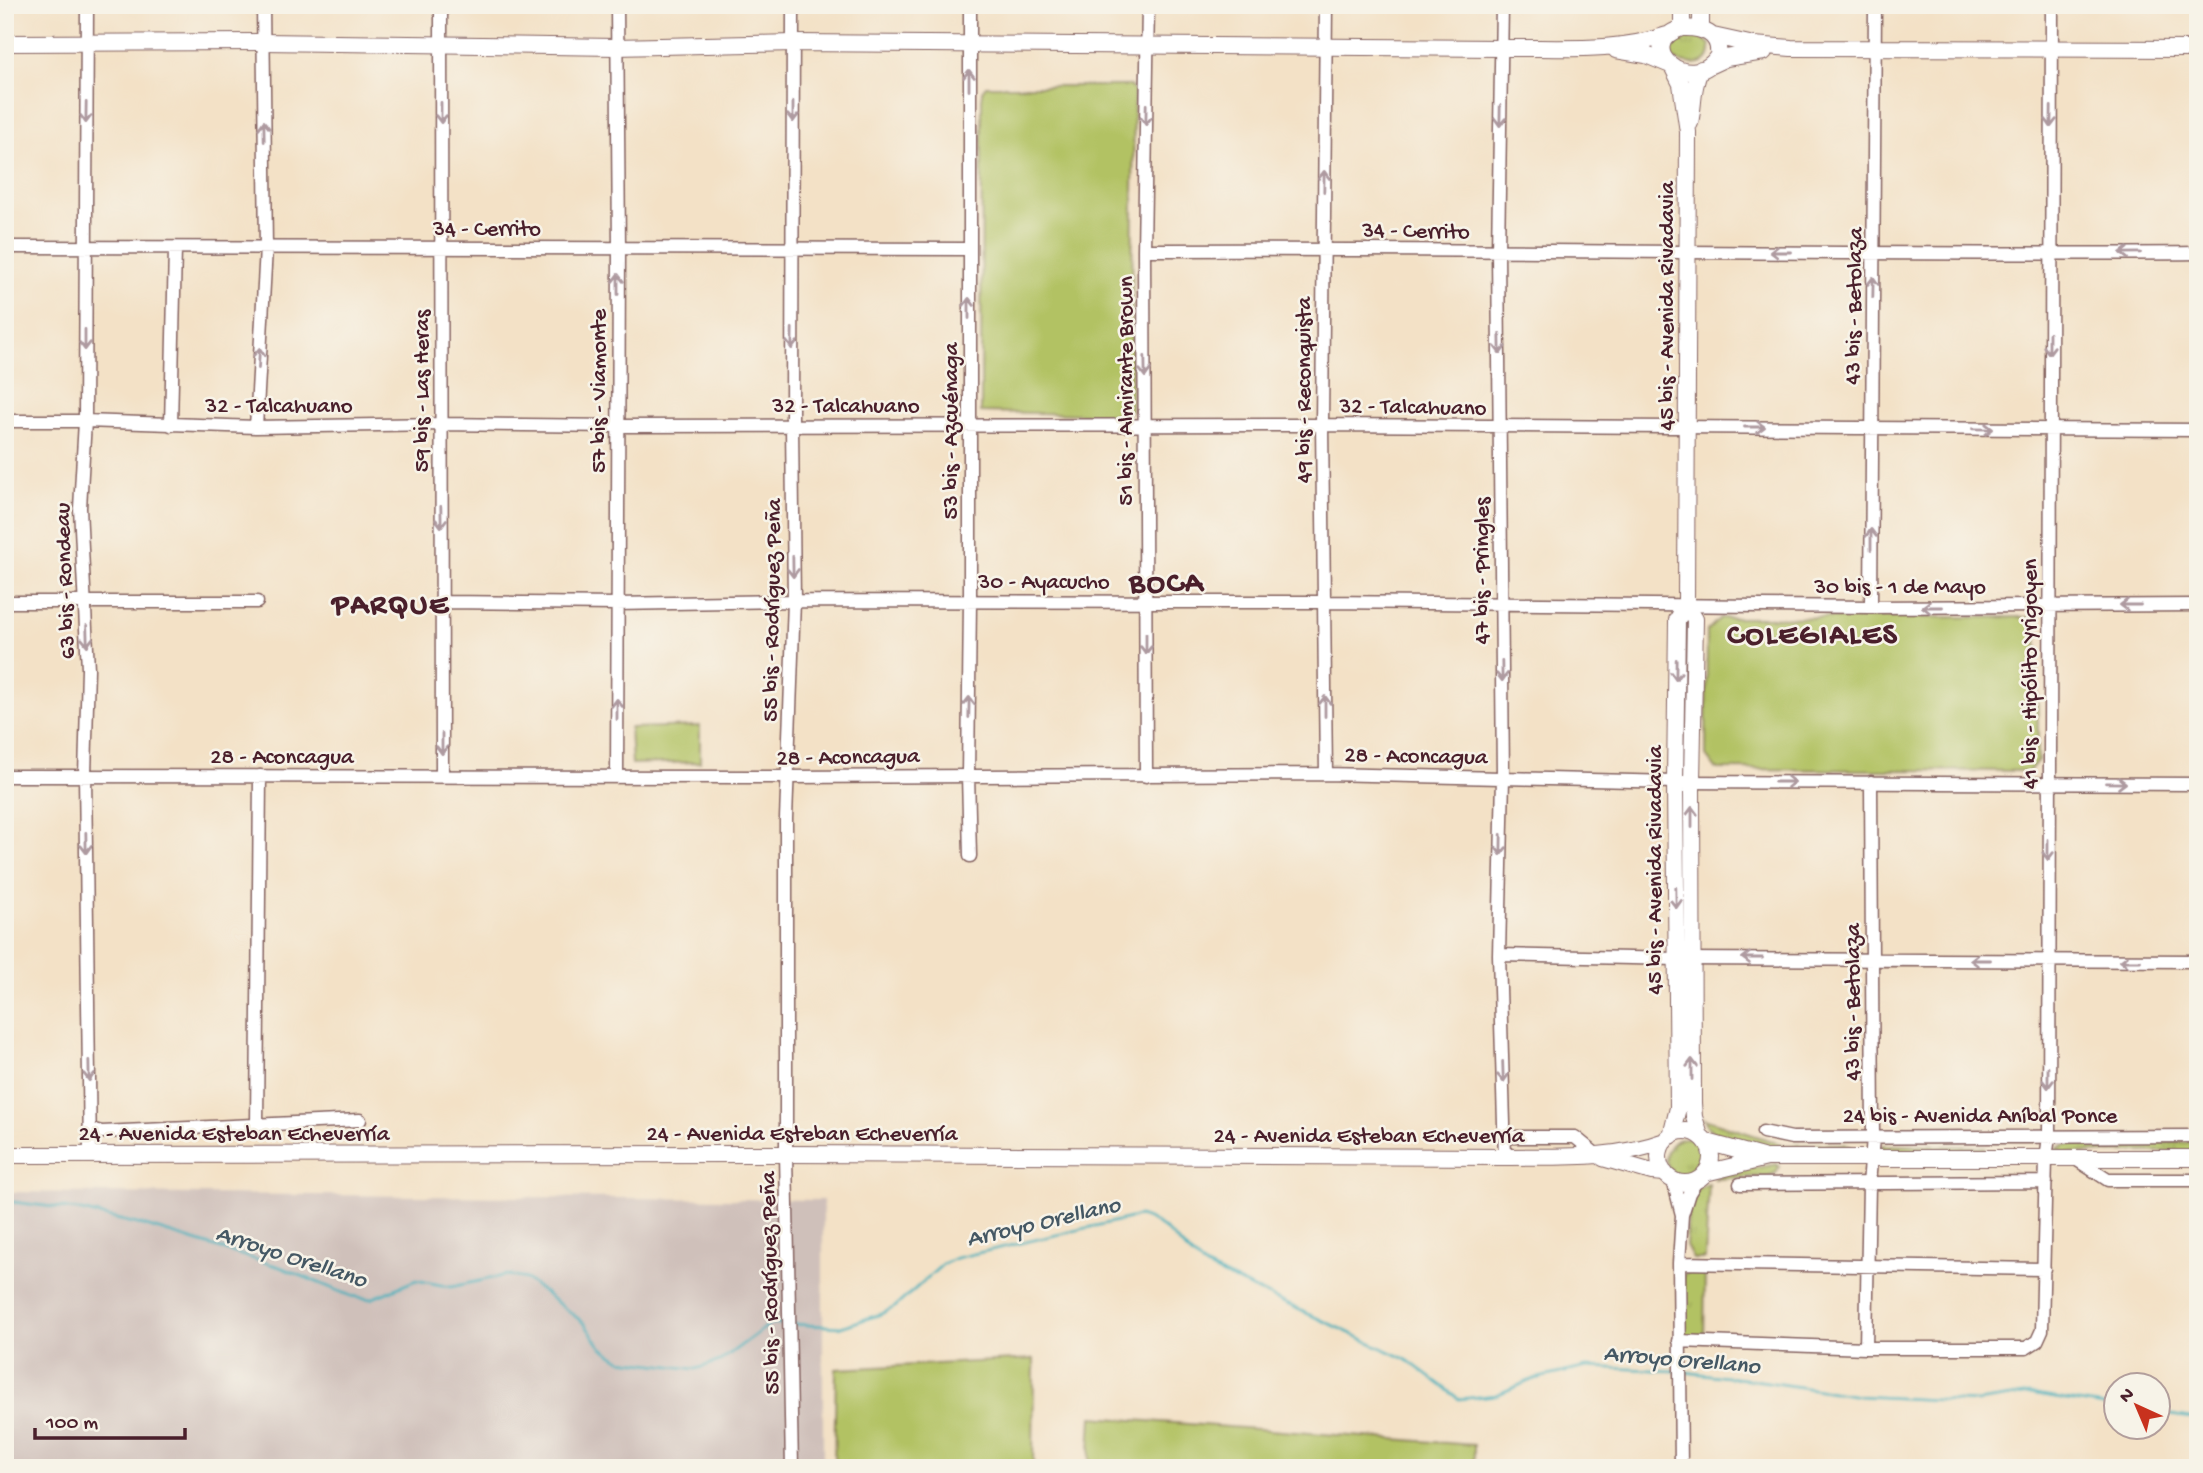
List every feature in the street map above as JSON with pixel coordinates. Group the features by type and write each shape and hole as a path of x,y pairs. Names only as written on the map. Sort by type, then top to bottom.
{"main road":[{"path":"1672,66 1662,56 1661,48 1675,31 1682,5"},
{"path":"1700,5 1707,33 1717,42 1718,56 1704,69"},
{"path":"5,43 87,45 263,42 617,47 793,43 1501,48 1604,46 1654,39 1675,31 1707,33 1754,45 1791,48 2198,49"},
{"path":"1604,46 1620,52 1646,55 1683,72 1704,69 1726,58 1791,48"},
{"name":"45 bis - Avenida Rivadavia","path":"1672,66 1681,84 1688,132 1686,605 1677,620 1675,782 1694,1117 1704,1139"},
{"name":"45 bis - Avenida Rivadavia","path":"1688,132 1695,85 1704,69"},
{"name":"45 bis - Avenida Rivadavia","path":"1668,1138 1678,1108 1692,782 1695,619 1686,605"},
{"path":"1686,1131 1704,1139 1711,1158 1701,1177 1689,1182 1669,1176 1660,1162 1660,1151 1668,1138 1686,1131"},
{"name":"24 - Avenida Esteban Echeverría","path":"5,1155 1505,1157 1598,1156 1623,1153 1668,1138"},
{"name":"24 bis - Avenida Aníbal Ponce","path":"1704,1139 1767,1158"},
{"name":"24 - Avenida Esteban Echeverría","path":"1598,1156 1669,1176"},
{"name":"24 bis - Avenida Aníbal Ponce","path":"1701,1177 1767,1158 2198,1158"}],"street":[{"name":"63 bis - Rondeau","path":"86,5 85,421 80,508 88,668 85,775 90,1154"},
{"path":"256,427 266,248 263,5"},
{"name":"59 bis - Las Heras","path":"442,5 442,776"},
{"name":"57 bis - Viamonte","path":"617,5 617,777"},
{"name":"55 bis - Rodríguez Peña","path":"792,1468 786,1154 786,819 794,601 793,5"},
{"name":"53 bis - Azcuénaga","path":"970,5 970,856"},
{"name":"51 bis - Almirante Brown","path":"1146,776 1144,250 1148,5"},
{"name":"49 bis - Reconquista","path":"1326,5 1322,425 1326,774"},
{"name":"47 bis - Pringles","path":"1502,5 1498,251 1503,777 1499,955 1505,1157"},
{"name":"43 bis - Betolaza","path":"1871,607 1875,5"},
{"name":"41 bis - Hipólito Yrigoyen","path":"1866,1348 2026,1348 2037,1341 2042,1330 2046,1158 2049,1137 2049,254 2052,5"},
{"name":"34 - Cerrito","path":"5,247 969,249"},
{"path":"171,425 175,248"},
{"name":"34 - Cerrito","path":"1144,250 2198,253"},
{"name":"32 - Talcahuano","path":"5,421 256,427 440,424 1322,425 2198,430"},
{"name":"30 - Ayacucho","path":"443,602 616,604 970,601 1686,605"},
{"path":"5,602 257,603"},
{"name":"30 bis - 1 de Mayo","path":"1686,605 2198,605"},
{"name":"28 - Aconcagua","path":"5,776 788,777 1326,774 1675,782 2198,784"},
{"path":"257,1125 260,776"},
{"name":"43 bis - Betolaza","path":"1866,1348 1866,1268 1873,1138 1871,782"},
{"path":"1499,955 2198,961"},
{"path":"90,1129 102,1132 360,1120"},
{"name":"24 bis - Avenida Aníbal Ponce","path":"1763,1132 1792,1138 2198,1136"},
{"name":"24 - Avenida Esteban Echeverría","path":"1506,1137 1575,1138 1598,1156"},
{"name":"24 bis - Avenida Aníbal Ponce","path":"2073,1158 2108,1180 2198,1180"},
{"path":"1669,1176 1682,1215"},
{"path":"1681,1468 1679,1263 1682,1215 1689,1193 1701,1177"},
{"path":"1740,1184 2046,1182"},
{"path":"1679,1263 2044,1269"},
{"path":"1679,1348 1866,1348"}],"shaded area":[{"path":"5,1192 823,1200 823,1468 5,1468"}],"green space":[{"path":"1681,34 1699,34 1710,45 1710,53 1704,62 1693,64 1674,60 1667,47"},
{"path":"986,86 1130,86 1134,91 1131,410 1126,415 981,412 982,91"},
{"path":"2031,617 2037,622 2038,760 2029,771 1716,769 1706,756 1707,631 1720,618"},
{"path":"700,726 700,762 632,764 630,728"},
{"path":"1704,1119 1784,1145 1845,1144 1851,1147 1843,1152 1765,1153 1717,1137"},
{"path":"1686,1138 1694,1139 1700,1144 1705,1150 1705,1166 1700,1172 1694,1177 1686,1178 1678,1177 1672,1172 1667,1166 1666,1158 1667,1150 1672,1144 1678,1139"},
{"path":"2198,1142 2198,1151 2064,1153 2056,1149 2066,1144"},
{"path":"1882,1145 1985,1147 1983,1153 1881,1152"},
{"path":"1777,1164 1780,1167 1776,1173 1768,1176 1714,1179 1723,1174"},
{"path":"1709,1184 1705,1259 1693,1259 1686,1246 1688,1211 1692,1196 1698,1188"},
{"path":"1705,1270 1704,1341 1684,1340 1683,1276 1690,1271"},
{"path":"1034,1359 1033,1468 834,1468 836,1369"},
{"path":"1092,1417 1474,1445 1474,1468 1089,1468"}],"waterway":[{"name":"Arroyo Orellano","path":"5,1201 77,1210 146,1226 280,1267 351,1296 371,1299 416,1280 451,1287 507,1275 526,1279 584,1323 601,1347 621,1360 696,1369 720,1361 770,1324 786,1324"},
{"name":"Arroyo Orellano","path":"792,1324 841,1327 895,1307 943,1264 956,1258 1139,1216 1166,1231 1206,1267 1406,1359 1459,1399 1496,1395 1534,1379 1587,1367 1675,1371"},
{"name":"Arroyo Orellano","path":"1685,1372 1859,1396 1978,1402 2030,1394 2102,1406"},
{"name":"Arroyo Orellano","path":"2172,1415 2198,1419"}],"district":[{"name":"BOCA","path":"1167,581"},
{"name":"PARQUE","path":"391,603"},
{"name":"COLEGIALES","path":"1813,633"}]}
